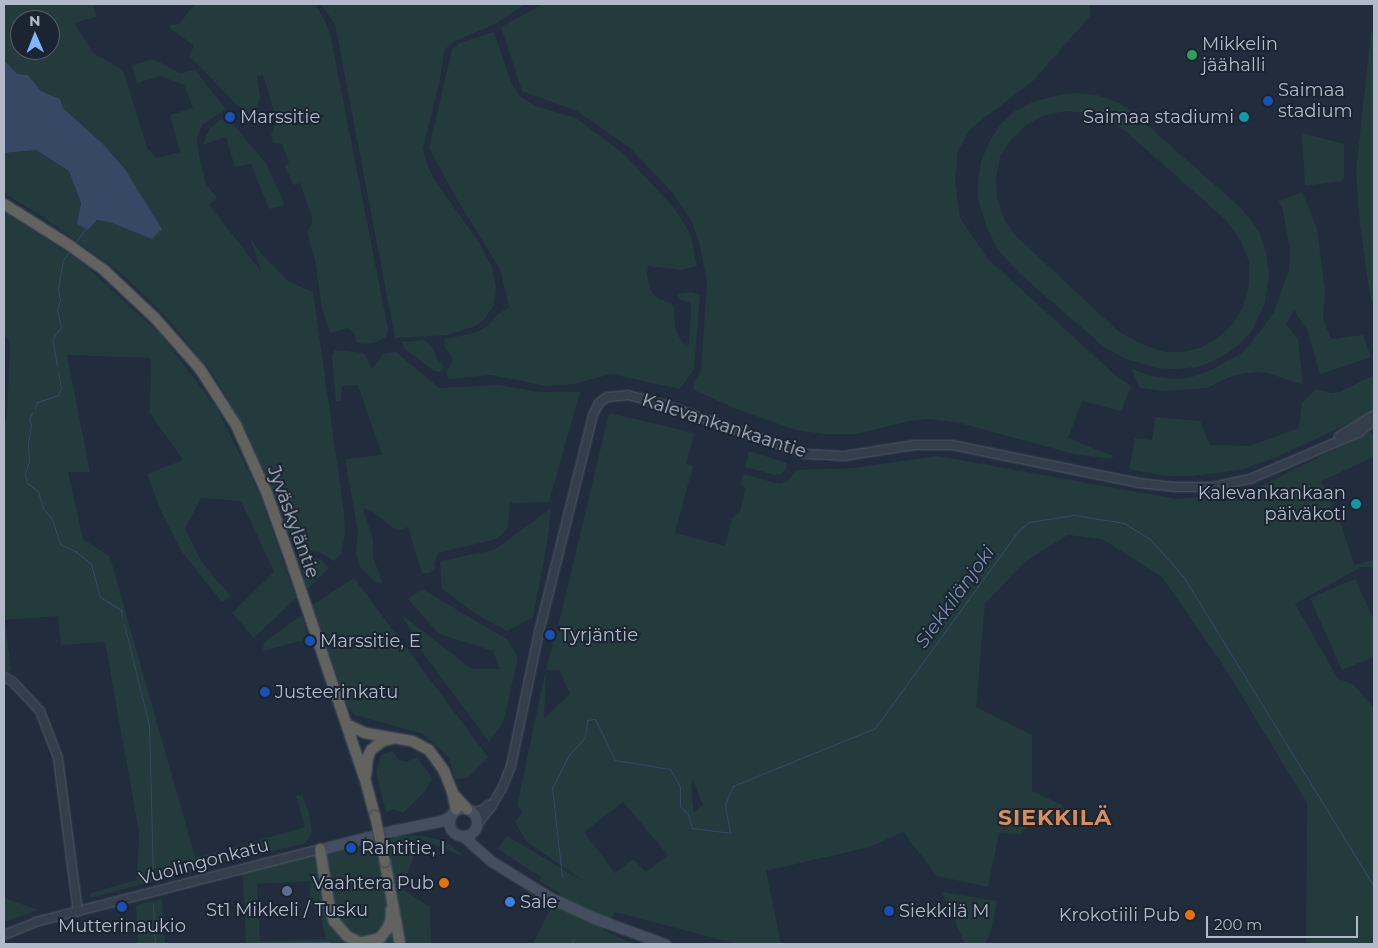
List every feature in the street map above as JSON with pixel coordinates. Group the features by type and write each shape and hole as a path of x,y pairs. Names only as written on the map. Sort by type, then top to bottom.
{"highway":[{"name":"Jyväskyläntie","path":"4,204 69,244 104,270 155,318 200,369 236,425 266,491 365,778 385,862 400,944"},
{"path":"348,725 365,733 412,741 428,750 444,771 452,791 454,813"},
{"path":"365,778 371,750 383,741 396,738"},
{"path":"452,791 470,810"},
{"path":"320,849 330,910 334,921 347,936 360,944 380,938 391,920 392,896"}],"main road":[{"path":"415,827 440,822 454,813 470,810 476,818 477,842 495,862"},
{"path":"454,813 450,825 473,847 552,898 594,918 665,944"},
{"path":"415,827 443,827 459,834 470,834 476,827"},
{"name":"Vuolingonkatu","path":"320,849 415,827"}],"street":[{"name":"Kalevankankaantie","path":"476,827 494,801 510,766 539,632 593,415 600,403 607,397 628,395 664,405 717,422 785,449 817,456 844,456 914,444 952,445 1138,483 1183,488 1232,484 1250,479 1370,428 1374,421"},
{"path":"1298,460 1318,446 1346,433 1374,415"},
{"path":"4,677 12,681 40,711 58,758 78,912"},
{"path":"470,810 483,810 494,801"},
{"name":"Vuolingonkatu","path":"4,935 29,924 320,849"}],"green space":[{"path":"4,4 93,4 96,17 74,23 93,53 123,70 147,148 157,158 180,152 170,115 193,108 184,85 160,76 137,83 132,65 153,59 180,73 195,70 226,109 202,125 197,137 200,161 206,184 217,198 209,205 261,271 251,240 263,256 288,281 313,292 344,512 345,535 341,554 334,561 319,552 308,551 299,554 289,535 270,483 246,431 213,374 167,318 121,273 46,219 4,193 4,153 36,150 69,171 81,203 77,224 86,227 98,220 109,222 152,239 162,229 125,169 103,144 63,108 60,99 41,91 28,75 17,74 4,60"},
{"path":"195,4 315,4 324,19 330,33 388,329 386,337 377,342 362,344 356,342 355,334 348,328 330,333 322,308 315,260 307,232 312,224 312,217 300,183 294,185 284,166 289,163 282,144 273,142 271,135 277,121 263,75 257,76 260,96 256,112 265,120 258,126 189,56 194,46 170,28 171,25 179,24"},
{"path":"321,4 525,4 495,24 455,41 444,50 440,79 423,149 428,167 434,179 480,244 492,267 496,289 494,305 483,321 473,327 447,335 395,338 335,24"},
{"path":"543,4 1089,4 1090,16 1034,80 970,129 958,151 955,180 960,218 988,259 1114,374 1131,386 1121,411 1082,401 1068,438 1113,456 1112,459 1074,454 960,423 930,419 910,421 856,434 825,434 795,430 734,408 694,390 693,383 701,371 707,283 700,245 692,222 673,193 629,147 577,111 522,91 501,27"},
{"path":"1374,28 1374,305 1370,296 1360,225 1356,171 1371,33"},
{"path":"494,32 511,82 519,96 535,106 576,118 624,154 674,208 690,233 697,266 681,270 648,266 647,275 651,291 658,299 671,303 674,308 675,329 682,342 687,345 689,344 690,303 680,299 677,294 692,292 700,295 694,369 680,389 611,374 574,384 547,386 491,375 449,379 446,374 453,358 444,346 445,339 474,333 486,327 497,315 509,307 500,269 456,198 429,148 452,50 460,43"},
{"path":"1063,94 1097,95 1119,103 1136,115 1241,208 1259,231 1266,253 1269,276 1265,303 1251,332 1236,347 1220,358 1198,367 1175,369 1157,368 1126,359 1105,348 1019,273 998,250 986,226 978,199 978,180 981,162 989,142 1000,125 1015,111 1033,102","holes":["1066,111 1088,113 1123,129 1226,220 1240,240 1249,261 1249,284 1244,305 1233,324 1218,338 1200,348 1181,352 1164,352 1142,344 1118,331 1016,236 1005,221 997,198 996,179 1000,157 1011,140 1026,125 1045,115"]},
{"path":"226,116 267,165 285,205 269,209 251,164 235,167 226,137 202,145 210,128"},
{"path":"1302,133 1344,144 1344,178 1341,181 1305,186"},
{"path":"1302,192 1317,228 1325,292 1323,317 1330,337 1334,339 1363,335 1371,357 1320,374 1308,332 1294,310 1286,324 1298,339 1303,385 1268,373 1256,372 1234,375 1207,388 1164,391 1140,388 1131,368 1151,376 1172,379 1189,378 1211,370 1242,353 1258,334 1274,312 1289,270 1290,248 1282,207 1278,201"},
{"path":"4,212 83,263 161,335 217,408 260,495 296,598 254,638 232,613 274,572 241,501 201,498 185,529 201,561 230,596 222,602 182,552 161,511 147,474 183,460 150,413 151,358 67,355 90,472 68,472 83,539 110,557 195,857 224,850 233,859 91,898 91,893 137,880 139,832 105,642 61,645 58,616 5,620 11,670 8,673 4,671 4,422 7,419 10,342 4,334"},
{"path":"425,340 432,347 438,360 444,366 441,372 434,371 404,348 402,342"},
{"path":"335,350 364,353 372,369 383,354 396,352 439,388 499,385 538,392 580,392 549,502 510,503 508,527 497,539 438,553 434,563 436,569 429,573 422,573 408,527 400,530 393,528 372,511 363,508 373,540 373,557 383,584 376,582 360,567 356,552 358,533 345,459 382,455 358,385 342,386 341,401 336,401 332,356"},
{"path":"1374,375 1373,412 1277,457 1240,470 1192,476 1166,476 1129,469 1135,438 1152,440 1155,417 1200,421 1210,445 1249,446 1299,428 1302,403 1316,389 1331,393 1340,392"},
{"path":"609,413 695,433 686,463 693,466 675,533 725,546 732,518 740,513 745,489 741,484 743,474 779,484 787,482 796,470 853,468 938,456 1176,499 1247,493 1370,432 1374,434 1374,457 1321,481 1342,527 1354,565 1374,560 1374,567 1361,567 1295,604 1338,679 1353,684 1374,708 1374,944 1306,944 1307,803 1223,665 1162,577 1102,539 1068,535 1026,561 985,603 976,707 1032,735 1032,791 1062,805 1074,825 1035,820 1020,834 999,833 988,887 937,876 903,832 869,847 766,871 781,944 737,944 615,912 603,930 634,944 533,944 552,905 561,894 539,881 541,877 498,849 507,836 586,883 527,842 515,822 523,812 517,806 546,669 561,615","holes":["546,670 559,670 570,694 544,718","692,777 703,805 694,812","623,802 668,855 646,872 633,859 615,873 584,832"]},
{"path":"749,451 787,463 786,469 781,474 775,475 745,467"},
{"path":"551,508 547,544 533,617 507,631 476,614 442,589 440,561 494,550"},
{"path":"313,557 321,560 329,568 307,589 300,562"},
{"path":"354,578 488,757 468,778 455,779 449,758 423,734 355,715 347,705 313,605"},
{"path":"1355,579 1374,620 1374,657 1342,670 1310,598"},
{"path":"422,589 508,640 518,658 503,723 489,742 420,649 402,615 472,669 500,669 493,651 439,634 408,599"},
{"path":"302,615 308,639 263,651 264,642"},
{"path":"392,751 399,760 406,762 417,757 432,778 425,791 403,813 393,809 386,813 376,772 381,755"},
{"path":"302,795 309,813 312,834 305,843 242,859 231,848 305,827 296,796"},
{"path":"394,836 423,836 445,841 465,857 420,839 402,889 430,907 431,944 246,944 243,878 239,873 360,842 394,838","holes":["310,881 311,906 319,909 326,939 260,941 257,884"]},
{"path":"942,892 997,901 990,935 984,944 965,944"},
{"path":"4,898 39,910 4,922"},
{"path":"162,899 165,944 138,944 136,905"}],"water":[{"path":"4,60 17,74 28,75 41,91 60,99 63,108 103,144 125,169 162,229 152,239 109,222 97,220 88,230 77,224 81,203 69,171 36,150 4,153"}],"waterway":[{"path":"75,243 86,227"},
{"path":"57,366 52,339 61,327 57,309 60,300 58,290 63,260 69,252"},
{"path":"35,408 37,402 58,395 61,388 58,373"},
{"path":"32,413 29,419 31,425 28,445 29,461 25,474 27,483 38,491 43,508 52,519 60,544 75,551 91,564 100,597 121,610 122,617"},
{"name":"Siekkilänjoki","path":"562,877 552,788 568,756 585,737 587,720 595,719 615,760 670,769 680,787 680,806 688,814 692,828 730,833 725,804 733,786 875,728 1018,531 1029,522 1074,515 1124,523 1151,540 1183,576 1374,887"},
{"path":"124,624 149,725 153,881"},
{"path":"153,903 155,944"},
{"path":"571,944 574,939"},
{"path":"260,943 328,942 333,944"}],"place":[{"name":"Mikkelin jäähalli","path":"1192,55"},
{"name":"Saimaa stadium","path":"1268,101"},
{"name":"Marssitie","path":"230,117"},
{"name":"Saimaa stadiumi","path":"1244,117"},
{"name":"Kalevankankaan päiväkoti","path":"1356,504"},
{"name":"Tyrjäntie","path":"550,635"},
{"name":"Marssitie, E","path":"310,641"},
{"name":"Justeerinkatu","path":"265,692"},
{"name":"Rahtitie, I","path":"351,848"},
{"name":"Vaahtera Pub","path":"444,883"},
{"name":"St1 Mikkeli / Tusku","path":"287,891"},
{"name":"Sale","path":"510,902"},
{"name":"Mutterinaukio","path":"122,907"},
{"name":"Siekkilä M","path":"889,911"},
{"name":"Krokotiili Pub","path":"1190,915"}],"district":[{"name":"SIEKKILÄ","path":"1055,818"}]}
